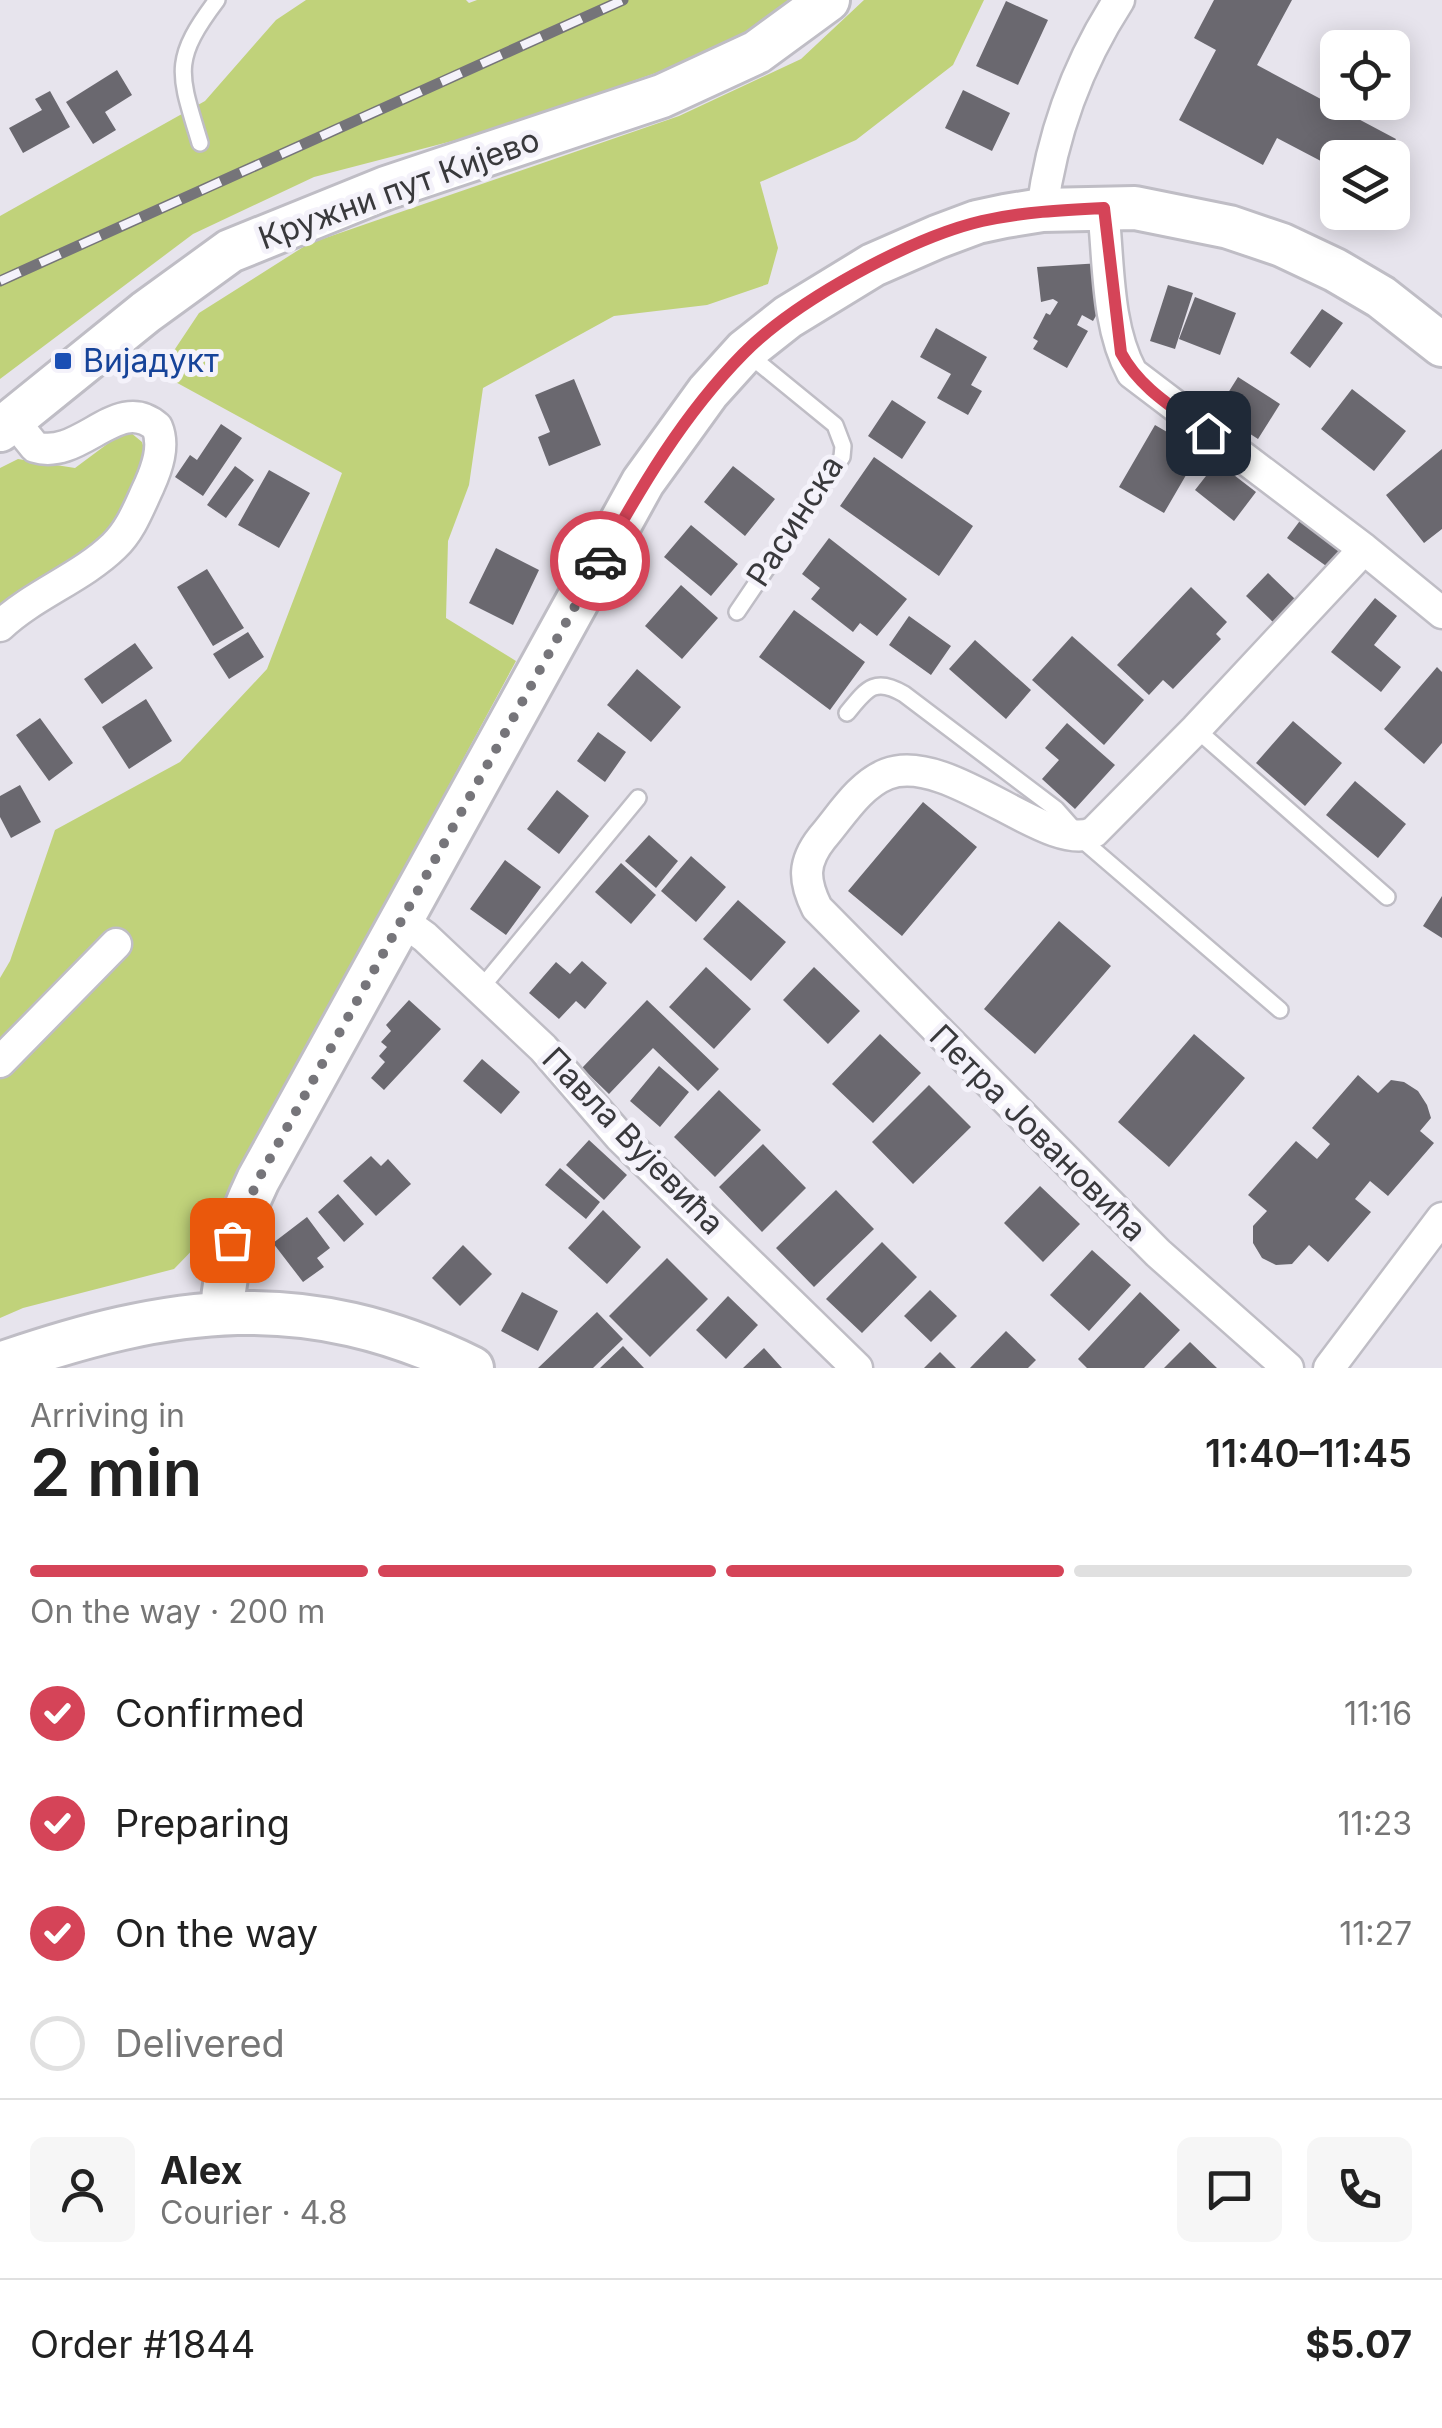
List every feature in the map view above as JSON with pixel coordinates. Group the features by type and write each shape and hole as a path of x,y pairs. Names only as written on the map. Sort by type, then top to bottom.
{"street":[{"name":"Кружни пут Кијево","path":"7,426 146,312 230,251 386,188 662,96 757,52 828,0"},
{"path":"1042,210 1048,169 1066,106 1083,62 1119,0"},
{"path":"1104,208 1116,326 1121,353 1132,373 1442,613"},
{"path":"222,1313 224,1272 239,1221 258,1180 643,482 694,410 745,351 788,317 873,265 977,222 1042,210 1104,208 1167,213 1229,227 1282,245 1381,297 1442,345"},
{"path":"0,626 20,608 114,546 138,510 160,450 158,427 137,416 110,422 57,450 35,448 7,426"},
{"path":"1080,837 1102,825 1196,730 1364,549"},
{"name":"Петра Јовановића","path":"1080,837 942,778 905,770 889,773 862,791 814,849 808,860 807,883 817,908 992,1088 1158,1253 1288,1368"},
{"name":"Павла Вујевића","path":"402,921 481,988 543,1048 620,1137 857,1368"},
{"path":"0,1062 116,944"},
{"path":"1329,1368 1442,1218"},
{"path":"0,1364 68,1341 151,1322 222,1313 271,1313 333,1319 386,1332 472,1368"}],"lane":[{"path":"200,143 184,90 183,64 190,35 217,0"},
{"name":"Расинска","path":"736,612 842,457 843,446 835,425 745,351"},
{"path":"848,713 866,691 876,685 890,686 1056,810 1080,837 1280,1010"},
{"path":"1196,730 1386,897"},
{"path":"481,988 638,798"}],"green space":[{"path":"306,0 793,0 770,19 693,60 487,132 314,177 193,234 0,379 0,216 205,101 276,20"},
{"path":"864,0 984,0 953,65 856,140 760,182 778,248 768,284 707,305 614,316 483,388 469,485 448,541 446,618 516,661 206,1236 174,1269 23,1308 0,1318 0,978 10,961 55,830 180,762 267,669 342,473 159,373 199,313 308,244 679,116 801,59"},
{"path":"130,432 142,442 142,469 107,538 0,606 0,468 18,459 75,468 118,436"}],"building":[{"path":"1214,0 1292,0 1257,65 1320,99 1320,120 1360,120 1396,139 1320,140 1320,161 1277,138 1263,165 1179,120 1216,50 1194,38"},
{"path":"1006,1 1048,20 1018,85 976,66"},
{"path":"117,70 132,95 105,112 116,130 93,144 66,102"},
{"path":"963,90 1010,113 992,151 945,128"},
{"path":"50,91 70,127 23,153 9,128 42,110 35,99"},
{"path":"1101,263 1102,305 1093,321 1082,315 1077,325 1088,331 1067,368 1033,349 1038,341 1033,338 1046,313 1050,315 1058,302 1041,302 1037,267"},
{"path":"1168,285 1193,293 1175,349 1150,341"},
{"path":"1195,297 1236,313 1220,355 1179,339"},
{"path":"1322,309 1343,323 1310,368 1290,353"},
{"path":"936,328 987,357 971,385 982,391 968,415 937,398 951,374 920,357"},
{"path":"1238,377 1280,404 1258,439 1216,412"},
{"path":"574,379 601,445 549,466 538,437 550,432 535,395"},
{"path":"1352,389 1406,431 1374,471 1321,429"},
{"path":"892,400 926,422 902,459 868,436"},
{"path":"221,424 242,438 203,496 175,477 190,455 197,460"},
{"path":"1155,425 1200,451 1164,513 1119,487"},
{"path":"1442,449 1442,529 1424,543 1386,495"},
{"path":"874,457 973,526 939,576 840,506"},
{"path":"1217,462 1256,492 1234,521 1195,490"},
{"path":"235,466 254,480 226,518 207,505"},
{"path":"733,466 775,499 745,536 704,502"},
{"path":"269,470 310,493 279,548 238,525"},
{"path":"1302,518 1343,548 1329,568 1287,538"},
{"path":"691,525 738,564 711,596 664,557"},
{"path":"829,538 907,599 877,636 860,623 853,632 811,599 820,588 802,574"},
{"path":"496,548 539,570 513,625 469,603"},
{"path":"207,569 244,628 213,646 177,587"},
{"path":"1268,573 1295,599 1274,623 1246,596"},
{"path":"681,585 718,618 682,659 645,626"},
{"path":"1191,587 1227,622 1216,634 1221,639 1173,689 1163,680 1149,695 1117,665"},
{"path":"1375,598 1397,616 1374,645 1401,667 1381,692 1331,652"},
{"path":"794,610 865,662 830,710 759,657"},
{"path":"909,616 951,646 931,675 889,645"},
{"path":"248,632 264,657 229,679 213,654"},
{"path":"1072,636 1144,700 1104,745 1032,680"},
{"path":"975,640 1031,690 1006,719 949,669"},
{"path":"135,643 153,668 102,704 84,679"},
{"path":"1437,667 1442,672 1442,743 1424,764 1384,729"},
{"path":"637,669 681,707 651,742 607,705"},
{"path":"146,699 172,741 129,769 102,727"},
{"path":"40,718 73,763 49,781 16,735"},
{"path":"1293,721 1342,763 1305,806 1256,763"},
{"path":"1067,723 1115,765 1075,809 1042,779 1059,760 1045,748"},
{"path":"598,732 626,752 605,782 577,761"},
{"path":"1355,781 1406,824 1378,858 1326,815"},
{"path":"20,785 41,822 11,838 0,817 0,796"},
{"path":"557,790 589,816 559,854 527,829"},
{"path":"923,802 977,847 902,936 848,891"},
{"path":"649,835 678,861 656,888 625,861"},
{"path":"691,856 726,887 696,922 661,891"},
{"path":"505,860 541,887 506,935 470,909"},
{"path":"621,863 656,895 631,924 595,892"},
{"path":"1442,896 1442,938 1423,926"},
{"path":"738,900 786,942 751,981 703,939"},
{"path":"1059,921 1111,966 1035,1054 984,1009"},
{"path":"582,961 607,983 585,1009 576,1001 559,1019 529,993 556,962 570,974"},
{"path":"706,967 751,1009 714,1049 669,1007"},
{"path":"814,967 860,1011 828,1044 783,1000"},
{"path":"409,1000 441,1029 384,1090 371,1078 385,1062 379,1056 387,1047 381,1042 391,1031 386,1025"},
{"path":"647,1000 719,1069 698,1091 653,1048 609,1094 582,1068"},
{"path":"880,1034 921,1073 873,1123 832,1084"},
{"path":"1194,1034 1245,1078 1169,1167 1118,1122"},
{"path":"482,1059 520,1092 501,1114 463,1081"},
{"path":"659,1066 689,1092 660,1127 630,1101"},
{"path":"1358,1075 1378,1093 1391,1080 1404,1082 1418,1091 1431,1118 1420,1131 1434,1143 1388,1196 1370,1181 1355,1199 1371,1212 1328,1262 1309,1245 1292,1264 1276,1265 1262,1258 1253,1243 1253,1226 1267,1211 1248,1195 1296,1141 1317,1159 1330,1144 1312,1128"},
{"path":"929,1085 971,1127 913,1184 872,1142"},
{"path":"719,1090 761,1130 715,1177 674,1137"},
{"path":"589,1140 627,1175 604,1200 566,1165"},
{"path":"763,1144 806,1188 762,1232 719,1187"},
{"path":"371,1156 381,1166 388,1159 411,1184 376,1216 343,1181"},
{"path":"560,1168 600,1202 586,1219 545,1185"},
{"path":"1040,1186 1080,1224 1043,1262 1004,1223"},
{"path":"836,1190 874,1229 814,1287 776,1248"},
{"path":"338,1194 364,1224 344,1242 318,1212"},
{"path":"603,1210 641,1247 607,1284 568,1248"},
{"path":"307,1217 330,1248 317,1258 324,1267 303,1282 273,1243"},
{"path":"882,1242 917,1277 862,1333 826,1299"},
{"path":"463,1245 492,1274 460,1306 432,1278"},
{"path":"1092,1250 1131,1285 1089,1331 1050,1295"},
{"path":"667,1258 708,1299 650,1357 609,1316"},
{"path":"930,1290 957,1316 931,1342 904,1316"},
{"path":"522,1292 558,1311 538,1351 501,1331"},
{"path":"1140,1292 1180,1330 1144,1368 1087,1368 1078,1359"},
{"path":"728,1296 758,1325 726,1359 696,1330"},
{"path":"597,1312 623,1339 593,1368 538,1368"},
{"path":"1006,1331 1036,1360 1028,1368 970,1368"},
{"path":"1190,1342 1217,1368 1164,1368"},
{"path":"623,1346 644,1368 600,1368"},
{"path":"764,1348 782,1368 743,1368"},
{"path":"940,1352 956,1368 924,1368"}],"railway":[{"path":"0,281 623,0"}],"way so far":[{"path":"232,1240 258,1180 600,561"}],"place":[{"name":"Вијадукт","path":"63,361"}],"route":[{"path":"600,561 643,482 694,410 745,351 788,317 852,276 977,222 1042,210 1104,208 1121,353 1146,387 1208,433"}]}
